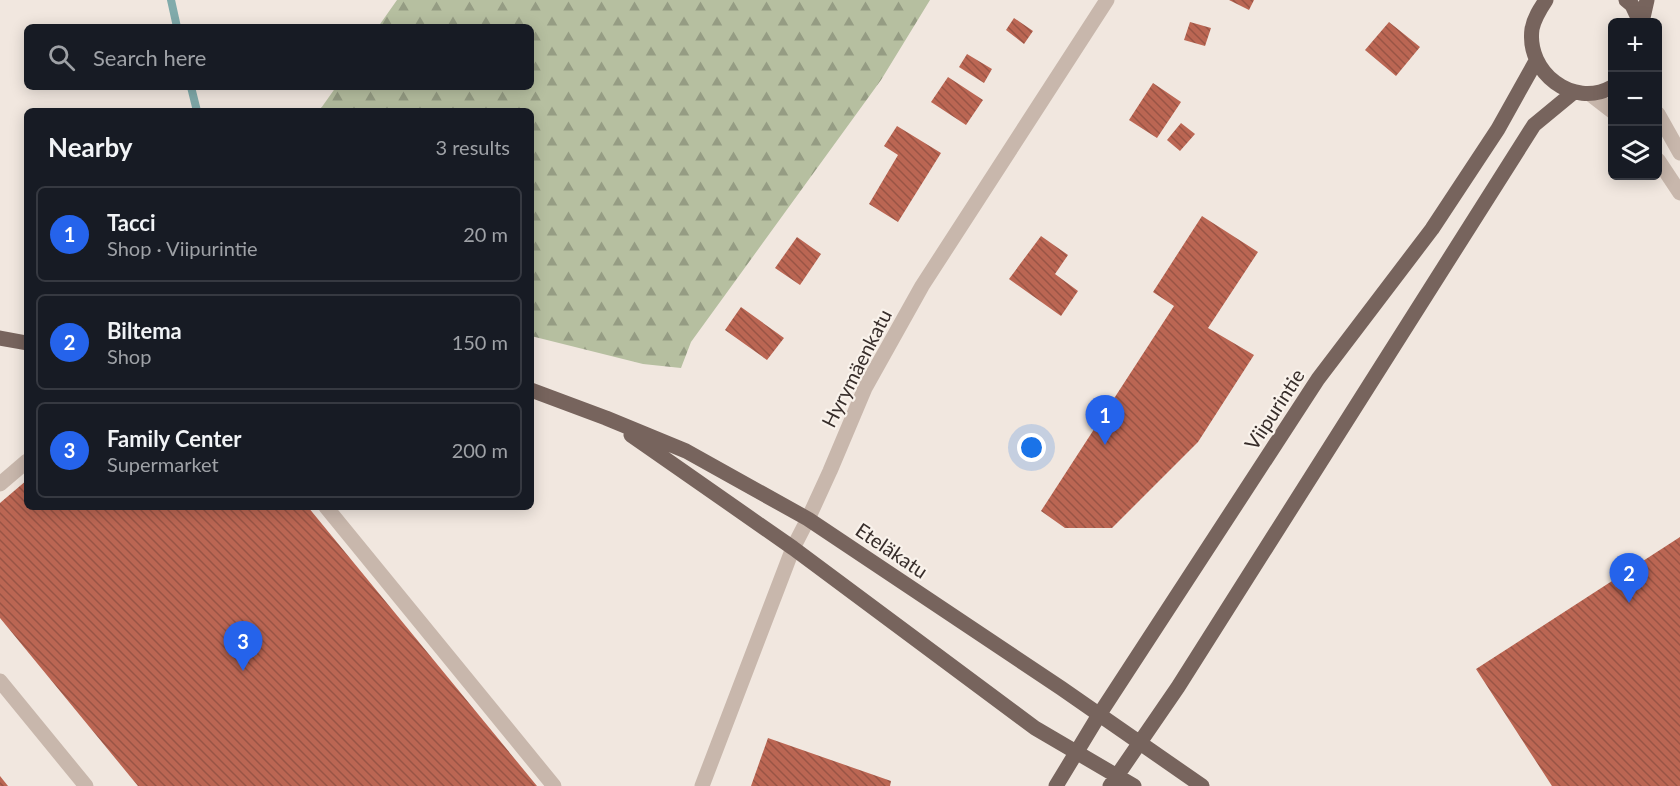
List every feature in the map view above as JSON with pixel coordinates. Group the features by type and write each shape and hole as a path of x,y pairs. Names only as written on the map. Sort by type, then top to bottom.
{"main road":[{"path":"1546,0 1532,28 1532,45 1536,61 1545,75 1558,86 1574,92 1590,94 1608,88"},
{"path":"1626,0 1632,5 1639,18"},
{"path":"1642,18 1647,0"},
{"name":"Viipurintie","path":"1056,786 1099,715 1318,380 1432,229 1498,129 1536,61"},
{"path":"1113,781 1184,677 1534,125 1574,92"},
{"path":"0,338 24,342"},
{"name":"Eteläkatu","path":"534,391 686,451 808,519 1202,786"},
{"name":"Eteläkatu","path":"606,418 792,548 1035,728 1077,753 1113,781 1134,786"}],"street":[{"name":"Hyrymäenkatu","path":"702,786 792,548 808,519 865,388 922,286 1107,0"},
{"path":"1590,94 1608,108"},
{"path":"1662,121 1680,153"},
{"path":"1662,166 1680,193"},
{"path":"0,484 24,464"},
{"path":"328,510 554,786"},
{"path":"0,681 86,786"}],"green space":[{"path":"397,0 930,0 881,80 691,342 681,368 643,364 534,337 534,108 321,108 334,90 534,90 534,24 380,24"}],"building":[{"path":"1229,0 1254,0 1249,10"},
{"path":"1014,18 1033,31 1024,44 1006,30"},
{"path":"1190,22 1211,28 1205,46 1184,40"},
{"path":"1389,22 1420,47 1396,76 1365,50"},
{"path":"967,54 992,69 984,83 959,67"},
{"path":"948,77 983,100 966,125 931,102"},
{"path":"1153,83 1181,102 1157,138 1129,120"},
{"path":"1181,123 1195,134 1180,151 1167,140"},
{"path":"897,126 941,153 898,222 869,204 898,155 884,146"},
{"path":"1202,216 1258,252 1208,328 1254,355 1198,442 1112,528 1065,528 1041,511 1174,306 1153,292"},
{"path":"1041,236 1068,255 1055,274 1078,291 1061,316 1009,279"},
{"path":"797,237 821,254 800,285 775,268"},
{"path":"741,307 784,338 767,360 725,330"},
{"path":"24,483 24,510 310,510 537,786 138,786 0,618 0,503"},
{"path":"1680,537 1680,786 1552,786 1476,669"},
{"path":"768,738 891,781 890,786 751,786"},
{"path":"0,776 8,786 0,786"}],"waterway":[{"path":"171,0 176,24"},
{"path":"192,90 196,108"}],"place":[{"name":"Tacci","path":"1105,445"},
{"name":"Biltema","path":"1629,603"},
{"name":"Family Center","path":"243,671"}]}
